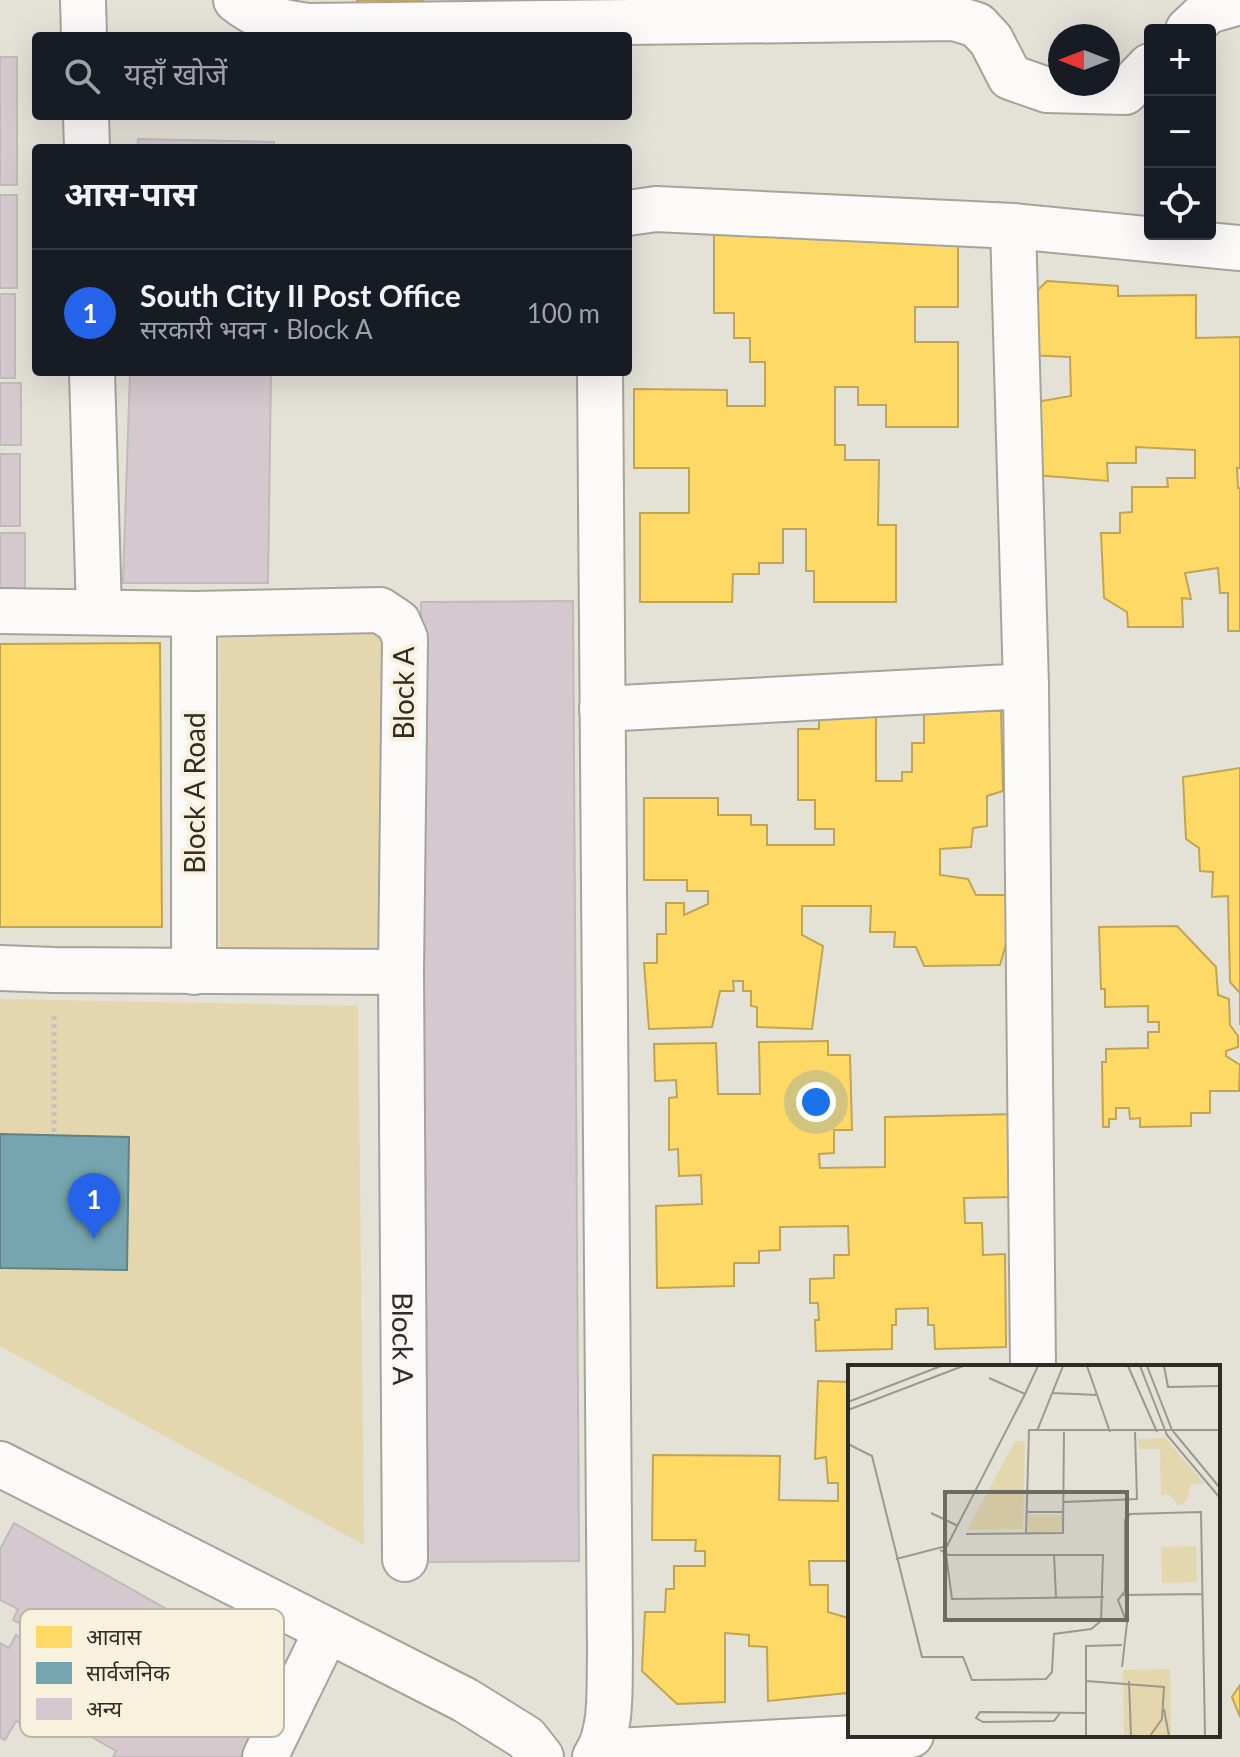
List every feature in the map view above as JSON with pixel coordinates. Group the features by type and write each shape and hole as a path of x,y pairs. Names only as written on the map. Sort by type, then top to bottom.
{"street":[{"path":"83,0 84,32"},
{"path":"236,0 270,20 308,26 954,18 977,25 991,20 1010,77 1047,90 1125,92 1144,72"},
{"path":"1194,24 1208,11 1240,2"},
{"path":"86,120 87,144"},
{"path":"632,212 656,209 1013,226 1240,248"},
{"path":"1013,226 1026,686 1033,1365"},
{"path":"92,376 99,612"},
{"path":"600,376 610,1654 609,1715 596,1754 878,1737"},
{"name":"Block A","path":"0,611 194,614 380,610 398,622 405,638 401,972 405,1559"},
{"name":"Block A Road","path":"194,614 194,972"},
{"path":"602,709 1026,686"},
{"path":"0,968 401,972"},
{"path":"0,1464 465,1700 526,1738 541,1757"},
{"path":"284,1718 327,1630"},
{"path":"265,1757 275,1737"}],"path":[{"path":"54,970 54,1135"}],"shaded area":[{"path":"219,624 382,624 382,953 220,954"},
{"path":"0,999 358,1006 364,1545 0,1346"}],"building: आवास":[{"path":"357,0 423,0 424,10 357,4"},
{"path":"714,225 958,226 958,307 915,307 915,342 958,342 958,427 886,427 886,405 858,405 858,387 835,387 835,445 845,445 845,460 879,460 878,525 896,525 896,602 814,602 814,571 806,571 806,529 783,529 783,563 759,563 759,574 733,574 732,602 640,602 640,513 689,513 689,468 634,468 634,389 727,390 727,406 765,406 765,362 750,362 750,338 734,338 734,313 714,313"},
{"path":"1047,281 1118,286 1118,296 1196,295 1196,338 1240,337 1240,468 1237,468 1240,488 1240,631 1228,631 1228,593 1220,593 1218,568 1185,573 1191,599 1182,598 1183,627 1128,627 1127,612 1104,598 1101,533 1120,533 1120,513 1132,512 1132,487 1168,487 1167,478 1195,478 1195,450 1136,447 1136,463 1107,463 1108,481 1023,474 1019,405 1071,396 1070,357 1027,355 1024,304"},
{"path":"160,643 162,927 0,927 0,644"},
{"path":"819,710 876,710 876,781 902,781 902,772 912,772 912,743 924,743 924,710 1001,711 1003,791 987,796 987,826 973,828 971,847 940,849 940,875 968,879 976,895 1020,895 1000,965 924,966 916,947 894,947 895,932 870,932 871,906 802,906 802,935 823,946 812,1029 757,1027 757,1007 751,1006 751,991 743,991 743,981 733,981 734,991 720,991 712,1027 649,1029 644,963 657,963 657,934 666,934 666,903 684,903 684,915 708,904 708,891 687,891 687,880 644,880 644,798 718,798 718,815 751,815 751,825 767,825 767,845 834,845 834,829 815,829 815,800 798,800 798,729 819,729"},
{"path":"1240,768 1240,993 1230,982 1228,896 1212,897 1213,872 1200,871 1199,848 1186,839 1183,777"},
{"path":"1177,926 1216,967 1218,995 1229,999 1230,1025 1238,1036 1238,1047 1226,1051 1226,1056 1240,1065 1239,1091 1210,1091 1210,1113 1191,1113 1191,1126 1140,1127 1140,1118 1130,1119 1129,1108 1116,1108 1116,1119 1109,1119 1109,1127 1103,1127 1102,1062 1106,1062 1106,1049 1148,1048 1148,1032 1159,1032 1159,1022 1148,1022 1148,1006 1105,1007 1105,989 1101,989 1099,927"},
{"path":"828,1041 828,1055 850,1055 852,1130 834,1130 834,1153 819,1154 820,1168 885,1167 885,1117 1023,1114 1025,1197 964,1198 965,1223 982,1223 983,1255 1005,1254 1006,1347 935,1349 934,1325 928,1325 928,1308 896,1309 892,1349 816,1351 818,1303 810,1303 810,1279 834,1278 834,1255 849,1255 848,1226 780,1227 780,1250 759,1251 759,1263 734,1263 734,1286 657,1288 656,1206 702,1204 701,1175 679,1176 678,1149 669,1150 669,1098 677,1097 676,1080 655,1081 654,1044 716,1043 718,1094 760,1094 759,1042"},
{"path":"818,1381 848,1382 848,1561 809,1561 810,1585 828,1585 828,1612 848,1618 847,1693 768,1701 767,1647 749,1646 749,1635 725,1633 725,1702 677,1704 642,1671 645,1612 665,1612 666,1589 674,1589 674,1566 705,1566 705,1551 695,1551 696,1540 652,1540 653,1455 780,1456 779,1500 838,1501 838,1483 828,1483 826,1457 815,1459"},
{"path":"1240,1685 1240,1717 1232,1697"}],"building: सार्वजनिक":[{"path":"0,1134 129,1137 127,1270 0,1268"}],"building: अन्य":[{"path":"0,57 17,57 17,185 0,185"},
{"path":"138,139 274,142 274,144 137,144"},
{"path":"0,195 17,195 17,288 0,288"},
{"path":"0,294 15,294 15,378 0,378"},
{"path":"130,376 271,376 268,583 123,583"},
{"path":"0,383 21,383 21,445 0,445"},
{"path":"0,454 20,454 20,526 0,526"},
{"path":"0,533 25,533 25,609 0,609"},
{"path":"573,601 579,1561 428,1562 421,602"},
{"path":"14,1523 166,1609 20,1609 20,1623 13,1620 18,1609 0,1600 0,1549"},
{"path":"16,1635 20,1638 20,1723 16,1721 5,1740 0,1738 0,1643 9,1648"},
{"path":"92,1737 254,1737 241,1757 113,1757 116,1751"}],"place":[{"name":"South City II Post Office","path":"94,1239"}]}
